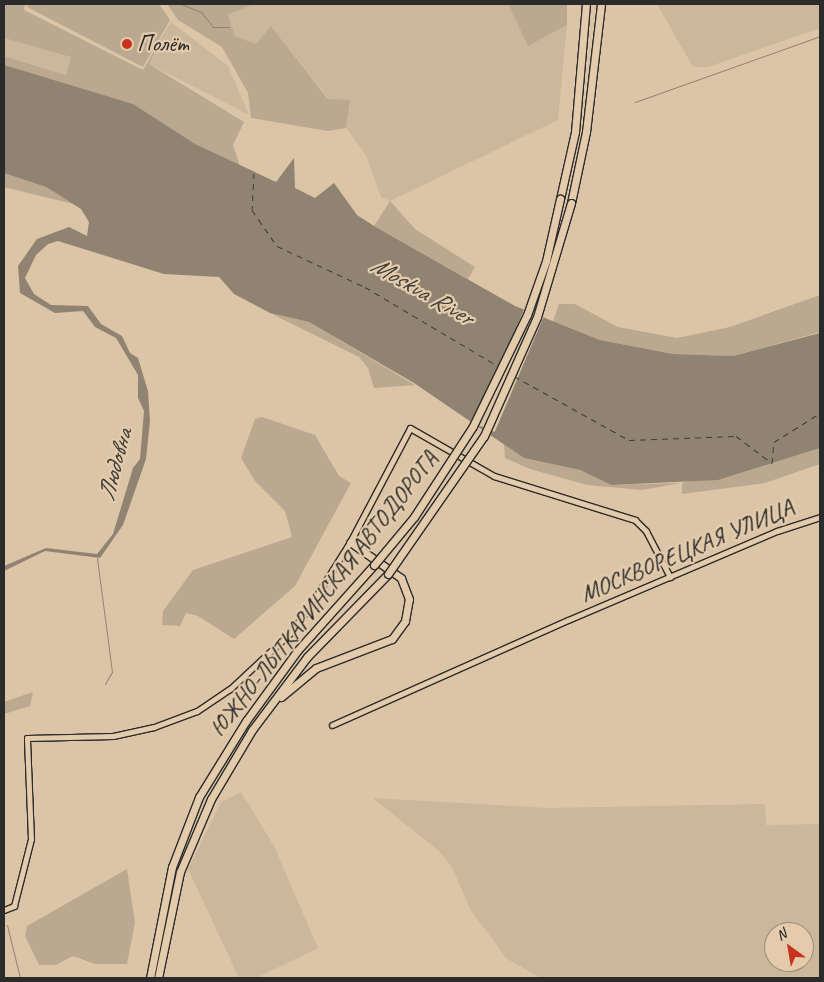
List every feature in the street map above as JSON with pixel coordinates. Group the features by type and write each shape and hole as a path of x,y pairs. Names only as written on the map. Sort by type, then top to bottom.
{"main road":[{"name":"ЮЖНО-ЛЫТКАРИНСКАЯ АВТОДОРОГА","path":"150,978 172,867 199,797 224,753 291,659 374,565 414,516 473,426 527,315 546,261 575,132 586,4"},
{"name":"ЮЖНО-ЛЫТКАРИНСКАЯ АВТОДОРОГА","path":"158,978 180,872 211,800 266,711 307,658 388,574 484,436 537,317 572,203 586,132 601,4"},
{"path":"266,711 316,668 392,638 405,621 408,599 401,578 350,542"}],"street":[{"path":"4,910 14,906 32,839 27,738 113,736 154,728 197,711 230,689 290,633 350,542 410,428 494,476 635,520 646,531 670,577"},
{"name":"МОСКВОРЕЦКАЯ УЛИЦА","path":"332,725 568,620 820,517"}],"shaded area":[{"path":"4,4 25,4 24,10 143,70 171,22 149,64 244,122 233,145 241,169 49,80 4,65 4,56 66,75 71,57 4,38"},
{"name":"Полёт","path":"29,4 159,4 170,20 143,67 27,7"},
{"path":"167,4 254,4 228,15 235,36 256,44 271,26 328,99 350,100 346,128 328,131 251,118 248,93 222,47 178,20"},
{"path":"254,4 508,4 528,46 567,25 558,120 390,201 381,197 366,155 346,128 349,100 329,99 272,27 256,44 235,36 228,15"},
{"path":"508,4 567,4 567,25 528,46"},
{"path":"657,4 820,4 820,28 708,67 693,67"},
{"path":"171,22 228,66 249,115 149,64"},
{"path":"4,38 72,56 67,75 4,56"},
{"path":"4,173 46,187 73,204 4,187"},
{"path":"390,201 415,229 475,267 468,279 374,226"},
{"path":"820,295 820,332 733,356 673,354 600,340 553,321 559,304 575,304 618,327 677,338 730,327"},
{"path":"270,313 309,322 415,385 374,388 368,368 359,357"},
{"path":"262,417 315,435 339,476 351,483 295,586 234,639 198,616 186,613 180,626 162,625 163,611 193,570 292,537 285,511 255,481 241,458 255,419"},
{"path":"504,444 524,458 580,470 611,485 682,483 642,490 587,485 530,469 505,458"},
{"path":"820,448 820,464 765,483 682,494 682,483 772,463"},
{"path":"33,692 30,706 4,714 4,702"},
{"path":"241,792 274,846 318,948 256,978 239,978 188,869 221,802"},
{"path":"373,798 547,808 765,804 766,825 820,824 820,978 541,978 506,958 470,909 452,867 439,851"},
{"path":"127,869 135,923 127,964 95,964 73,956 56,965 39,965 25,936 27,926"}],"water":[{"name":"Moskva River","path":"4,65 133,104 195,144 276,182 294,158 295,188 315,198 334,183 357,215 374,226 515,306 600,340 673,354 733,356 820,333 820,448 718,480 611,485 580,470 524,458 414,383 309,322 270,313 234,294 219,277 164,274 58,241 48,244 36,255 25,278 34,294 51,305 88,306 101,324 122,336 130,353 138,358 148,391 150,421 146,459 123,525 100,558 45,551 4,571 4,566 46,548 97,554 113,534 133,468 140,459 144,411 138,398 138,375 116,338 95,327 83,311 55,313 20,293 18,266 37,239 69,227 87,236 89,222 81,209 46,187 4,173"}],"pier":[{"path":"525,307 544,315 495,432 475,424"}],"waterway":[{"path":"181,4 201,12 213,27 229,27"},
{"path":"635,102 820,36"},
{"path":"97,558 112,672 105,684"},
{"path":"7,925 20,978"}],"ferry route":[{"path":"254,173 252,210 277,246 365,287 498,366"},
{"path":"514,376 629,440 736,436 772,463"},
{"path":"772,463 774,442 820,413"}],"place":[{"name":"Полёт","path":"127,44"}],"water label":[{"name":"Людовна","path":"115,465"}]}
